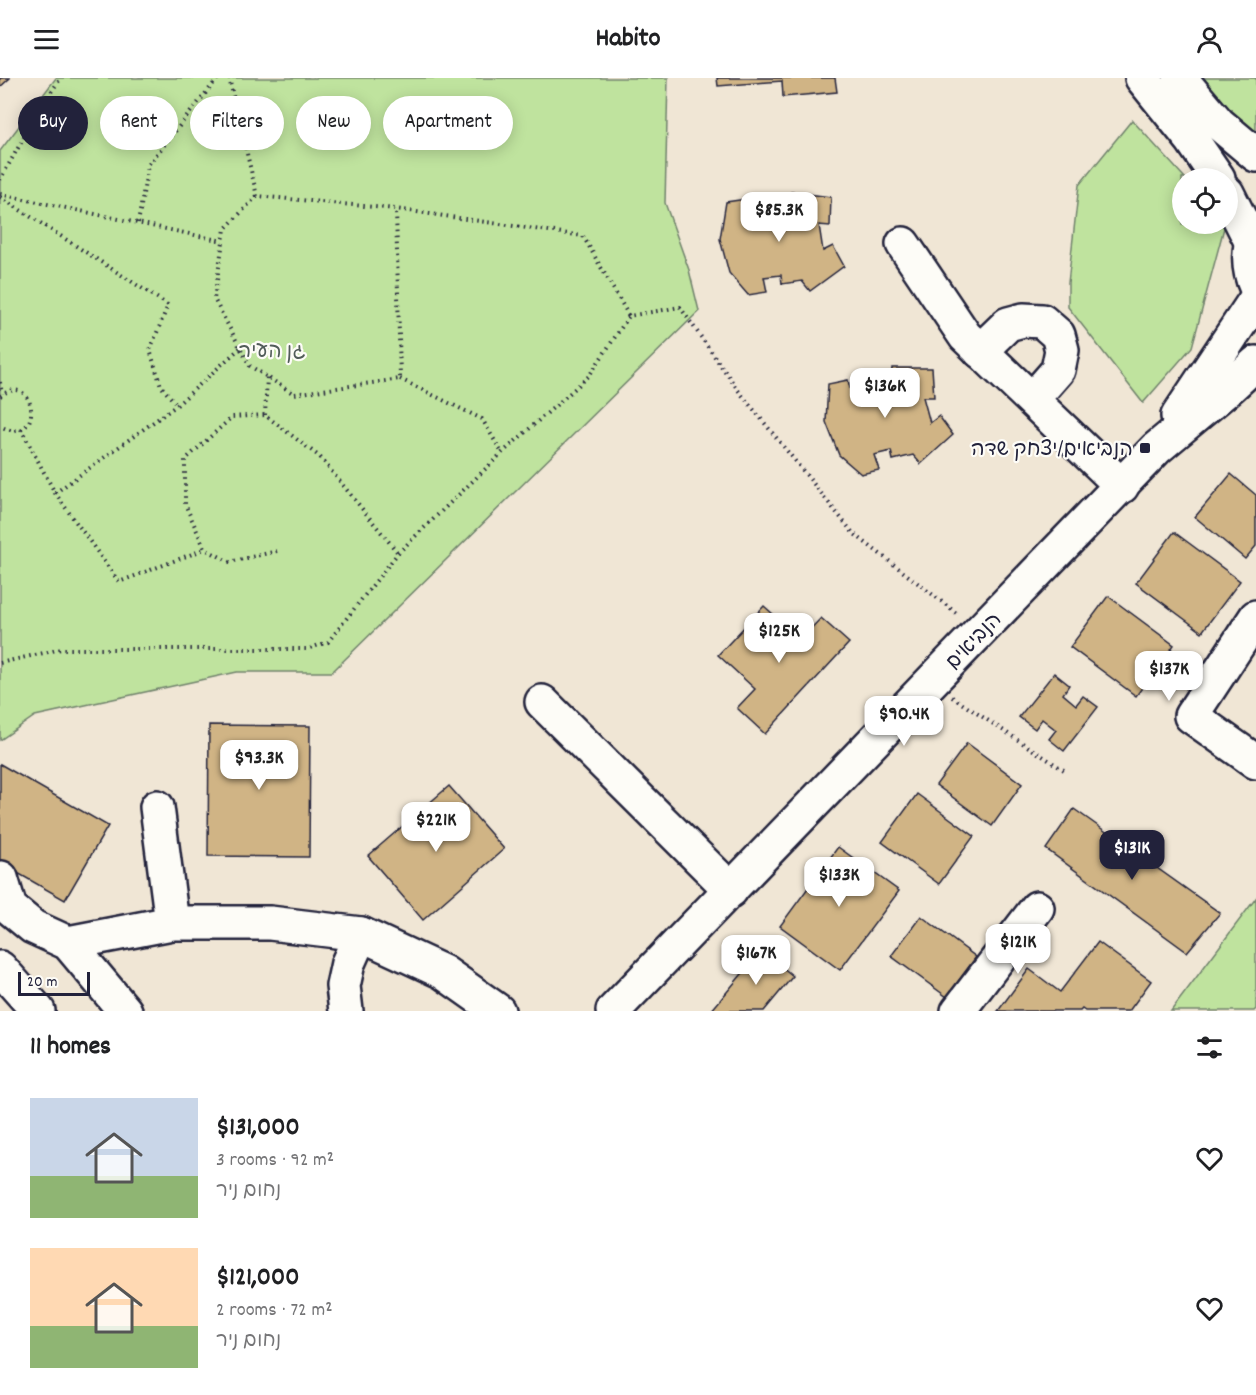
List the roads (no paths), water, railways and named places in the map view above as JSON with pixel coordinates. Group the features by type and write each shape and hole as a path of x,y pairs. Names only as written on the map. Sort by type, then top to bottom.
{"street":[{"path":"1142,78 1192,140 1211,168"},
{"path":"1180,78 1218,123 1256,155"},
{"path":"1238,210 1253,234 1249,259 1256,286"},
{"path":"903,244 965,336 1122,486"},
{"name":"הנביאים","path":"617,1010 1157,448 1256,299"},
{"path":"980,351 1008,324 1023,320 1042,321 1058,334 1062,350 1058,370 1044,386"},
{"name":"הנביאים","path":"1157,448 1243,383 1256,363"},
{"path":"1256,617 1191,716 1256,762"},
{"path":"542,702 731,890"},
{"path":"157,807 172,923"},
{"path":"1,878 10,908 33,927 68,943 125,1011"},
{"path":"958,1011 1037,908"},
{"path":"68,943 172,923 270,923 361,934 443,972 498,1011"},
{"path":"346,1011 343,987 348,963 361,934"},
{"path":"0,968 38,1011"}],"place":[{"name":"הנביאים/יצחק שדה","path":"1145,448"}],"park label":[{"name":"גן העיר","path":"272,350"}]}
